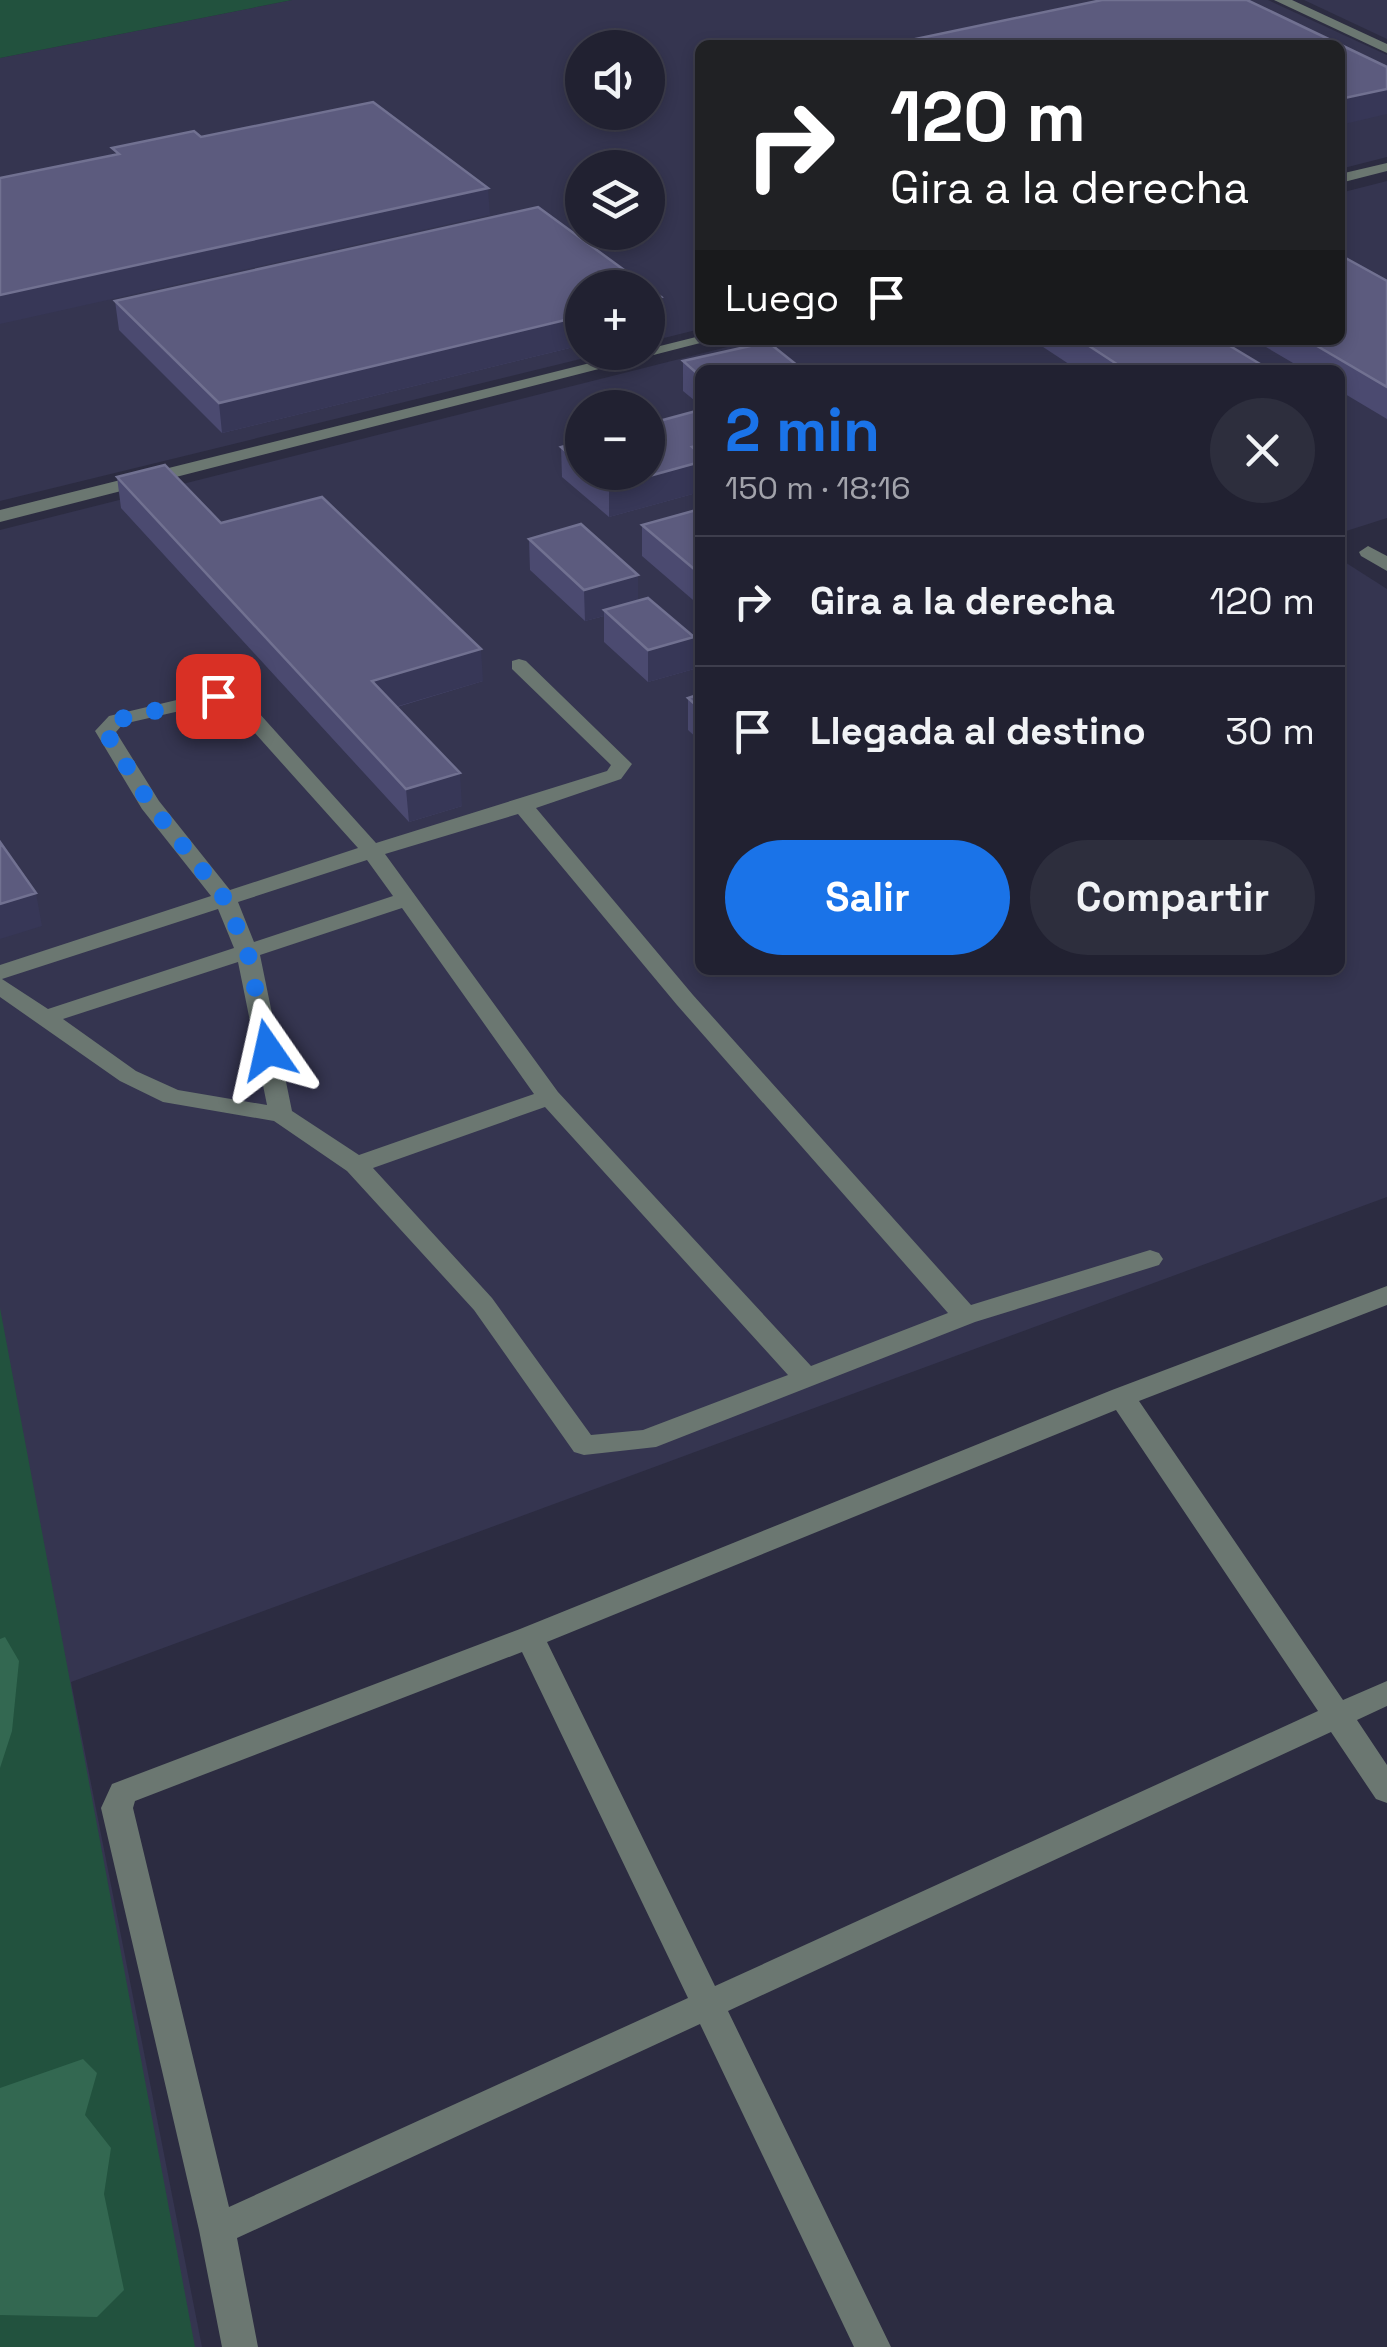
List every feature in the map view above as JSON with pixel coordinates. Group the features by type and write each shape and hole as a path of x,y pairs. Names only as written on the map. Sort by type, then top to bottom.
{"street":[{"path":"1282,0 1387,49"},
{"path":"1345,178 1387,167"},
{"path":"0,516 695,342"},
{"path":"1387,546 1368,552 1387,565"},
{"path":"0,973 372,851 591,786 614,775 622,764 519,665"},
{"path":"281,1115 248,954 225,899 150,804 105,731 116,720 218,696 233,696 372,851 550,1097 807,1378"},
{"path":"523,806 620,928 806,1132 966,1316"},
{"path":"43,1018 407,899"},
{"path":"0,986 128,1076 172,1098 281,1115 356,1164 483,1304 584,1446 646,1440 966,1316 1150,1259"},
{"path":"356,1164 550,1097"},
{"path":"240,2347 218,2230 117,1808 123,1793 530,1637 1122,1396 1387,1294"},
{"path":"1122,1396 1387,1790"},
{"path":"530,1637 873,2347"},
{"path":"218,2230 1387,1693"}],"shaded area":[{"path":"292,0 1268,0 1387,55 1387,157 1345,168 1345,40 695,40 695,330 665,338 665,270 565,270 565,363 0,501 0,58"},
{"path":"1304,0 1387,0 1387,39"},
{"path":"1387,181 1387,518 1345,531 1345,365 695,365 695,975 1345,975 1345,562 1387,589 1387,1197 71,1682 202,2347 0,2347 0,530 636,370 665,370 665,363 735,345 1345,345 1345,192"}],"green space":[{"path":"0,0 292,0 0,58"},
{"path":"0,1308 195,2347 0,2347"},
{"path":"5,1637 19,1661 12,1731 0,1768 0,1639"},
{"path":"83,2059 97,2073 85,2115 111,2148 104,2194 124,2290 97,2317 0,2315 0,2088"}],"building":[{"path":"1102,0 1247,0 1331,40 911,40"},
{"path":"1345,47 1387,67 1387,89 1345,98"},
{"path":"373,102 488,188 0,295 0,178 119,154 112,148 194,131 201,137"},
{"path":"538,207 565,227 565,250 597,250 624,270 565,270 565,320 219,403 115,301"},
{"path":"1345,258 1387,281 1387,387 1316,345 1345,345"},
{"path":"755,345 772,345 797,365 695,365 695,372 683,361"},
{"path":"1088,345 1228,345 1262,365 1118,365"},
{"path":"695,411 695,463 665,472 665,419"},
{"path":"165,465 221,523 322,497 481,649 372,681 460,773 406,789 117,477"},
{"path":"695,510 695,570 642,525"},
{"path":"581,524 638,575 584,590 529,539"},
{"path":"648,598 694,637 648,650 604,610"},
{"path":"0,842 36,893 0,904"}],"route":[{"path":"218,696 116,720 105,731 150,804 225,899 248,954 268,1050"}]}
